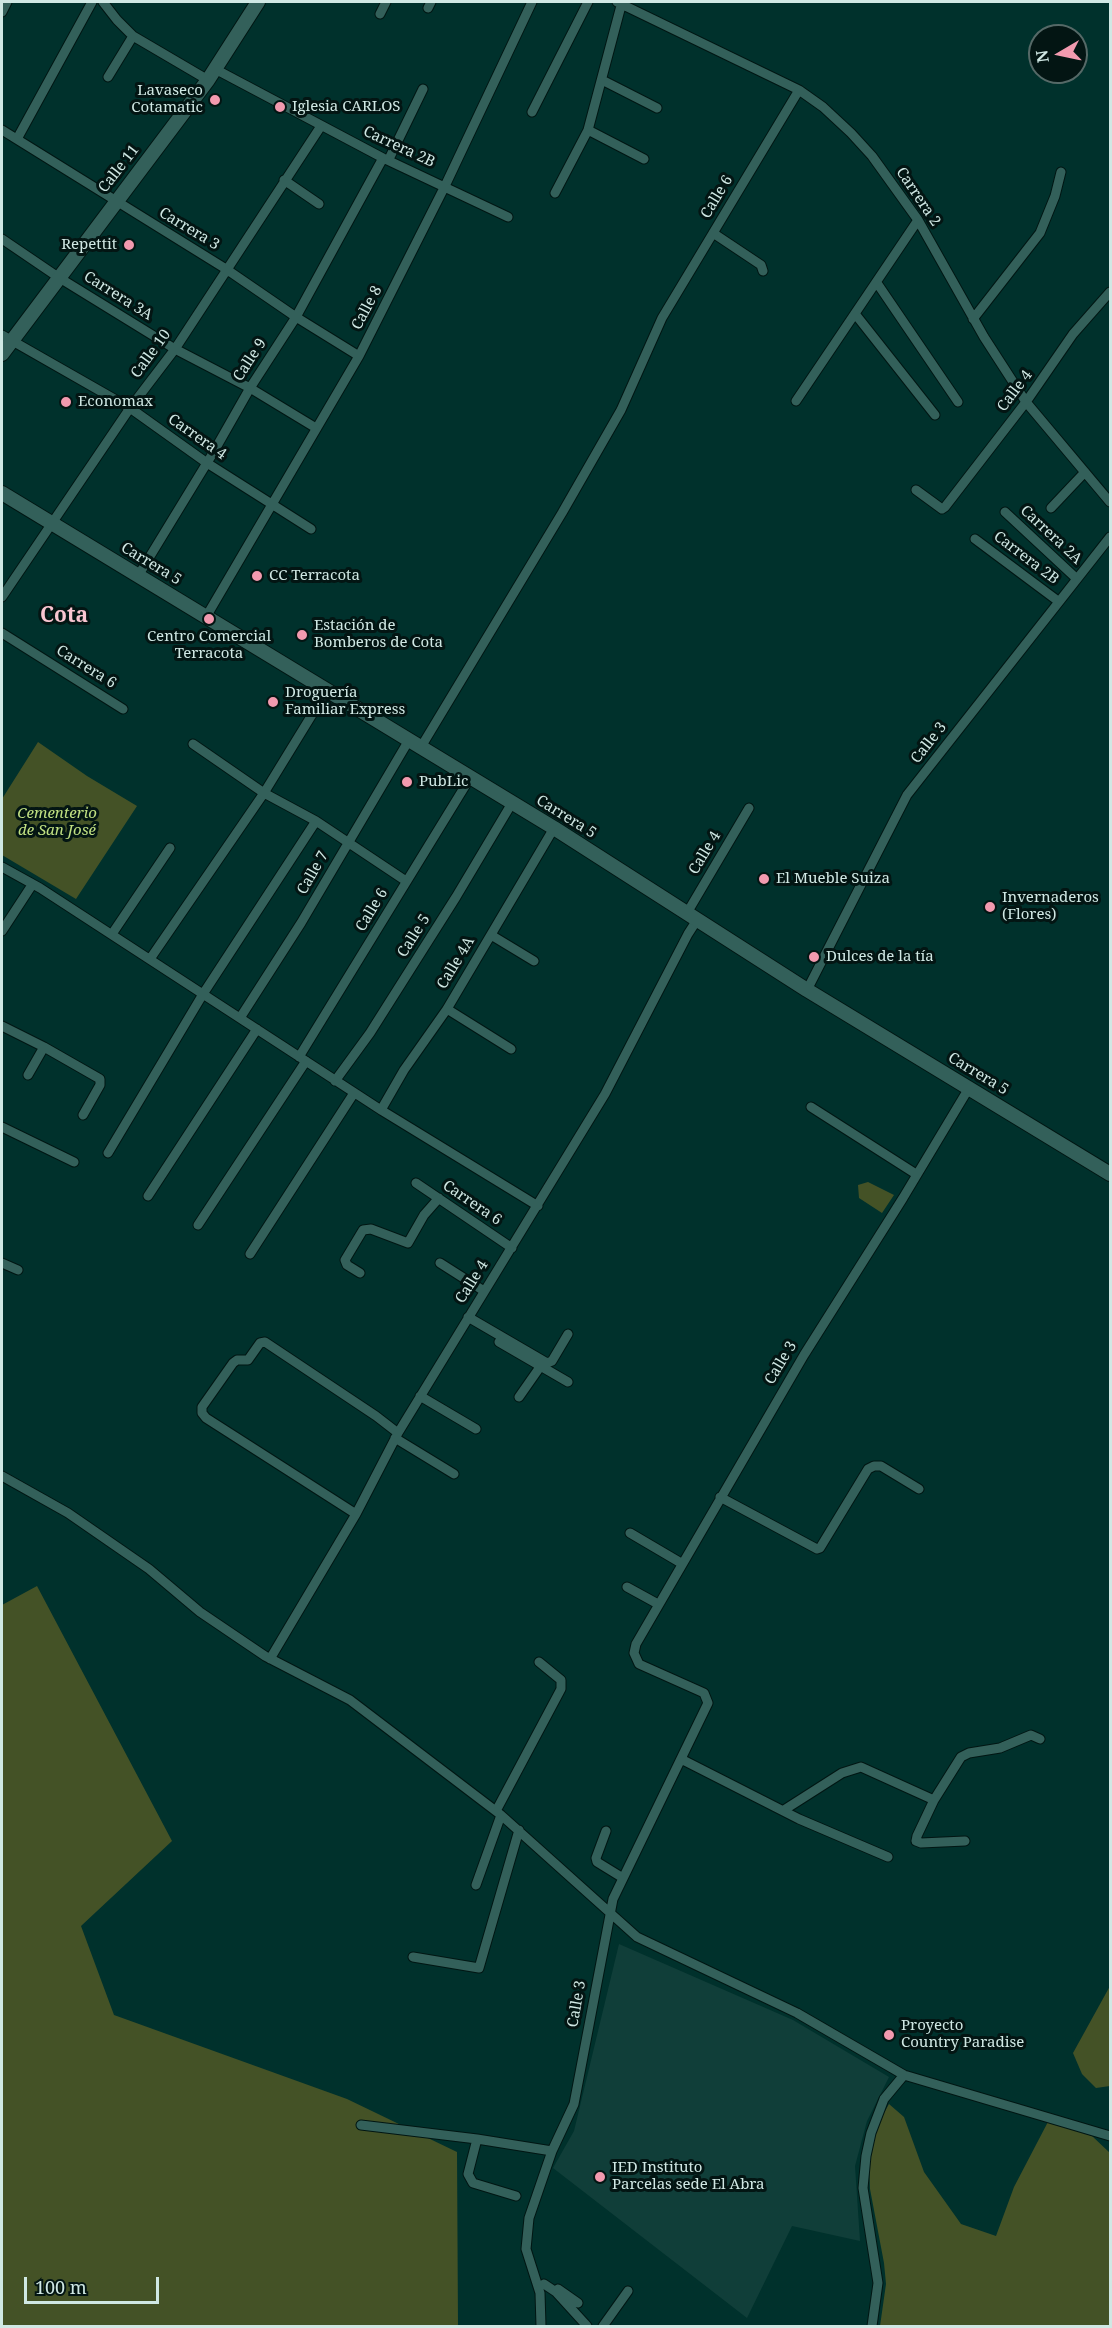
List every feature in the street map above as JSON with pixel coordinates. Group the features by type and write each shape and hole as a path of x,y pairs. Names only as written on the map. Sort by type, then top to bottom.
{"main road":[{"name":"Calle 11","path":"2,354 6,338 58,277 212,74 258,2"},
{"name":"Carrera 5","path":"2,493 554,828 807,990 1110,1174"}],"street":[{"path":"2,12 8,2"},
{"path":"17,139 92,2"},
{"name":"Carrera 2B","path":"103,2 134,36 508,217"},
{"path":"380,14 386,2"},
{"name":"Calle 8","path":"206,617 359,356 445,186 532,2"},
{"path":"532,112 588,2"},
{"path":"555,193 588,130 620,2"},
{"name":"Carrera 2","path":"620,2 799,90 823,107 872,156 918,220 973,319 1026,402 1110,502"},
{"path":"108,77 134,36"},
{"path":"602,80 657,108"},
{"name":"Calle 9","path":"138,576 250,388 296,317 423,89"},
{"name":"Calle 6","path":"415,744 621,410 661,320 799,90"},
{"name":"Calle 10","path":"2,597 130,408 175,349 321,126"},
{"name":"Carrera 3","path":"2,130 226,269 296,317 359,356"},
{"path":"588,130 644,159"},
{"path":"973,319 1040,233 1055,196 1061,172"},
{"path":"284,180 319,204"},
{"path":"796,401 918,220"},
{"path":"713,233 761,265 763,271"},
{"name":"Carrera 3A","path":"2,239 58,277 175,349 250,388 316,428"},
{"path":"877,283 958,402"},
{"name":"Calle 4","path":"916,490 943,508 1026,402 1073,334 1110,292"},
{"path":"856,315 935,415"},
{"name":"Carrera 4","path":"6,338 130,408 207,463 311,529"},
{"path":"1051,508 1084,472"},
{"name":"Carrera 2A","path":"1005,512 1077,579"},
{"name":"Calle 3","path":"807,990 907,795 1110,537"},
{"name":"Carrera 2B","path":"975,539 1058,601"},
{"name":"Carrera 6","path":"2,633 123,708"},
{"path":"150,959 264,793 321,700"},
{"path":"193,744 264,793 316,821 406,881"},
{"name":"Calle 7","path":"240,1018 301,923 347,843 415,744"},
{"name":"Calle 6","path":"198,1225 302,1059 470,777"},
{"name":"Calle 5","path":"335,1081 370,1033 512,803"},
{"name":"Calle 4","path":"270,1659 356,1514 396,1436 605,1094 688,934 692,916 749,808"},
{"path":"108,1153 203,994 316,821"},
{"name":"Calle 4A","path":"381,1110 404,1070 447,1009 554,828"},
{"path":"112,934 170,848"},
{"path":"2,867 40,888 112,934 335,1081 538,1206"},
{"path":"2,931 32,885"},
{"path":"491,934 534,961"},
{"path":"447,1009 511,1049"},
{"path":"2,1026 44,1047 100,1080 83,1115"},
{"path":"148,1196 257,1029"},
{"path":"28,1075 44,1047"},
{"name":"Calle 3","path":"541,2326 541,2286 526,2249 529,2218 552,2151 574,2104 610,1911 623,1878 708,1703 704,1693 646,1667 636,1660 634,1653 636,1644 681,1563 804,1355 969,1088"},
{"path":"250,1254 354,1092"},
{"path":"811,1107 916,1174"},
{"path":"2,1127 74,1162"},
{"name":"Carrera 6","path":"416,1183 512,1248"},
{"path":"360,1273 347,1265 345,1260 363,1230 371,1229 408,1242 424,1215 439,1198"},
{"path":"2,1263 18,1270"},
{"path":"440,1263 483,1291"},
{"path":"467,1320 548,1363 552,1361 568,1334"},
{"path":"467,1320 540,1367 568,1382"},
{"path":"356,1514 207,1419 202,1413 202,1407 233,1363 237,1360 248,1360 260,1343 265,1342 376,1416 396,1436 454,1474"},
{"path":"519,1397 540,1367"},
{"path":"420,1396 476,1429"},
{"path":"720,1497 817,1549 820,1548 868,1469 881,1466 919,1489"},
{"path":"2,1476 68,1513 150,1569 200,1612 270,1659 350,1700 499,1813 637,1936 797,2013 904,2074 1110,2136"},
{"path":"630,1533 681,1563"},
{"path":"627,1587 658,1604"},
{"path":"476,1885 499,1813 561,1689 561,1680 539,1662"},
{"path":"965,1841 916,1842 934,1800 961,1757 969,1753 1000,1748 1031,1735 1040,1739"},
{"path":"681,1759 784,1810 799,1820 888,1857"},
{"path":"784,1810 842,1773 861,1767 934,1800"},
{"path":"413,1957 479,1968 519,1830"},
{"path":"606,1831 596,1858 600,1864 623,1878"},
{"path":"872,2326 878,2283 863,2188 866,2156 871,2133 884,2099 904,2074"},
{"path":"361,2126 477,2139 552,2151"},
{"path":"477,2139 468,2174 473,2183 516,2196"},
{"path":"541,2286 551,2283 578,2303"},
{"path":"541,2286 556,2292 587,2326"},
{"path":"603,2326 628,2291"}],"shaded area":[{"path":"619,1944 793,2020 889,2077 867,2121 855,2166 860,2241 792,2226 747,2318 553,2168 574,2131"}],"green space":[{"name":"Cementerio de San José","path":"38,742 87,776 137,806 76,899 2,855 2,799"},
{"path":"868,1182 894,1195 882,1213 859,1198 858,1185"},
{"path":"37,1586 172,1841 81,1926 114,2015 347,2099 457,2152 458,2326 2,2326 2,1605"},
{"path":"1110,1986 1110,2086 1096,2088 1082,2074 1073,2053"},
{"path":"889,2104 904,2117 924,2172 961,2224 996,2236 1014,2187 1050,2118 1092,2136 1110,2153 1110,2326 880,2326 886,2284 870,2189 869,2157 872,2134"}],"place":[{"name":"Lavaseco Cotamatic","path":"215,100"},
{"name":"Iglesia CARLOS","path":"280,107"},
{"name":"Repettit","path":"129,245"},
{"name":"Economax","path":"66,402"},
{"name":"CC Terracota","path":"257,576"},
{"name":"Centro Comercial Terracota","path":"209,619"},
{"name":"Estación de Bomberos de Cota","path":"302,635"},
{"name":"Droguería Familiar Express","path":"273,702"},
{"name":"PubLic","path":"407,782"},
{"name":"El Mueble Suiza","path":"764,879"},
{"name":"Invernaderos (Flores)","path":"990,907"},
{"name":"Dulces de la tía","path":"814,957"},
{"name":"Proyecto Country Paradise","path":"889,2035"},
{"name":"IED Instituto Parcelas sede El Abra","path":"600,2177"}],"district":[{"name":"Cota","path":"64,616"}]}
